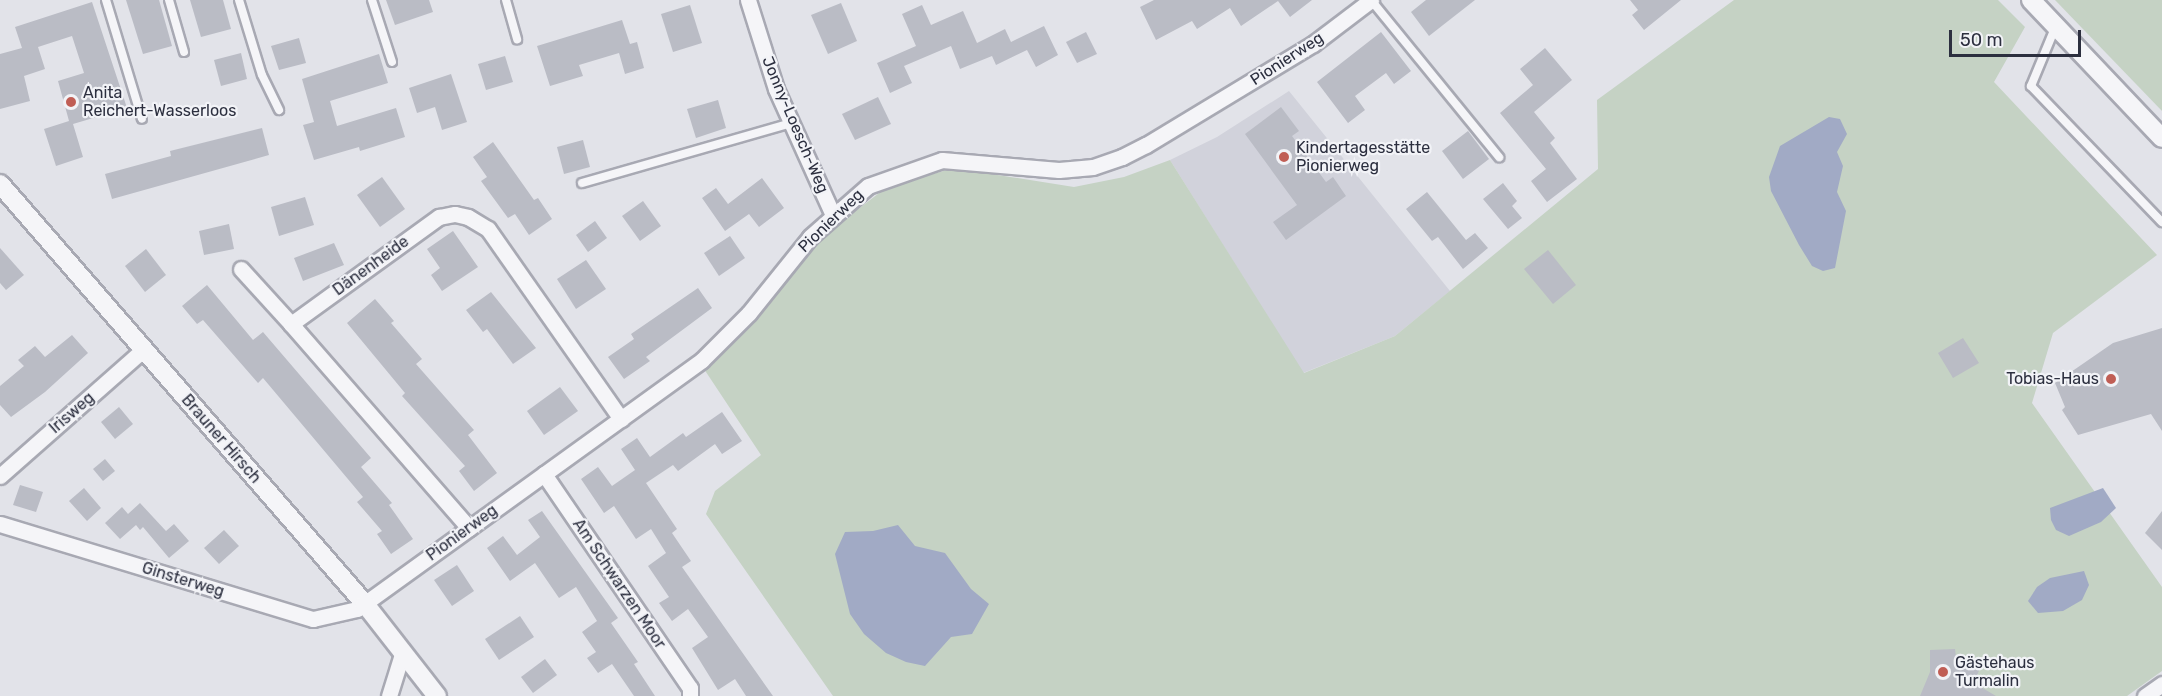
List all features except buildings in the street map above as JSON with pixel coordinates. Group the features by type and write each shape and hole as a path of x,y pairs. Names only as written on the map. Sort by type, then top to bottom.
{"street":[{"name":"Jonny-Loesch-Weg","path":"748,0 776,89 833,215"},
{"name":"Pionierweg","path":"365,604 702,360 749,313 810,237 868,186 942,160 1059,170 1093,167 1122,157 1146,145 1313,44 1371,0"},
{"path":"2031,0 2162,138"},
{"name":"Brauner Hirsch","path":"0,184 365,604 437,696"},
{"name":"Dänenheide","path":"291,324 439,216 455,214 468,217 489,229 621,419"},
{"path":"241,269 469,528"},
{"name":"Irisweg","path":"0,476 143,350"},
{"name":"Am Schwarzen Moor","path":"544,474 690,688 690,696"},
{"name":"Ginsterweg","path":"0,524 313,619 357,609 365,604"},
{"path":"389,696 403,651"},
{"path":"2145,696 2162,684"}],"lane":[{"path":"106,0 142,119"},
{"path":"169,0 184,52"},
{"path":"239,0 262,75 279,110"},
{"path":"372,0 392,62"},
{"path":"506,0 517,39"},
{"path":"1371,0 1499,158"},
{"path":"2056,26 2031,86 2162,222"},
{"path":"582,183 791,123"}],"shaded area":[{"path":"1289,91 1450,291 1395,336 1303,373 1170,160 1217,137"}],"green space":[{"path":"1734,0 1998,0 2025,27 1994,82 2157,255 2053,333 2032,403 2162,587 2162,671 2127,696 833,696 706,514 715,491 761,455 704,369 740,332 819,239 887,187 954,168 1074,187 1124,177 1170,160 1304,373 1395,336 1598,169 1597,100"},
{"path":"2055,0 2162,0 2162,111"}],"water":[{"path":"1829,117 1840,119 1847,134 1837,152 1843,166 1837,192 1846,211 1835,268 1823,271 1812,266 1799,245 1771,191 1769,177 1780,146"},
{"path":"2103,488 2116,508 2101,522 2069,536 2056,530 2051,520 2050,508"},
{"path":"898,525 915,546 945,553 971,589 989,604 972,634 951,637 925,666 906,662 886,653 864,634 850,614 835,554 845,532 873,531"},
{"path":"2084,571 2089,585 2082,600 2063,611 2038,613 2028,601 2037,587 2050,578"}],"place":[{"name":"Anita Reichert-Wasserloos","path":"71,102"},
{"name":"Kindertagesstätte Pionierweg","path":"1284,157"},
{"name":"Tobias-Haus","path":"2111,379"},
{"name":"Gästehaus Turmalin","path":"1943,672"}]}
